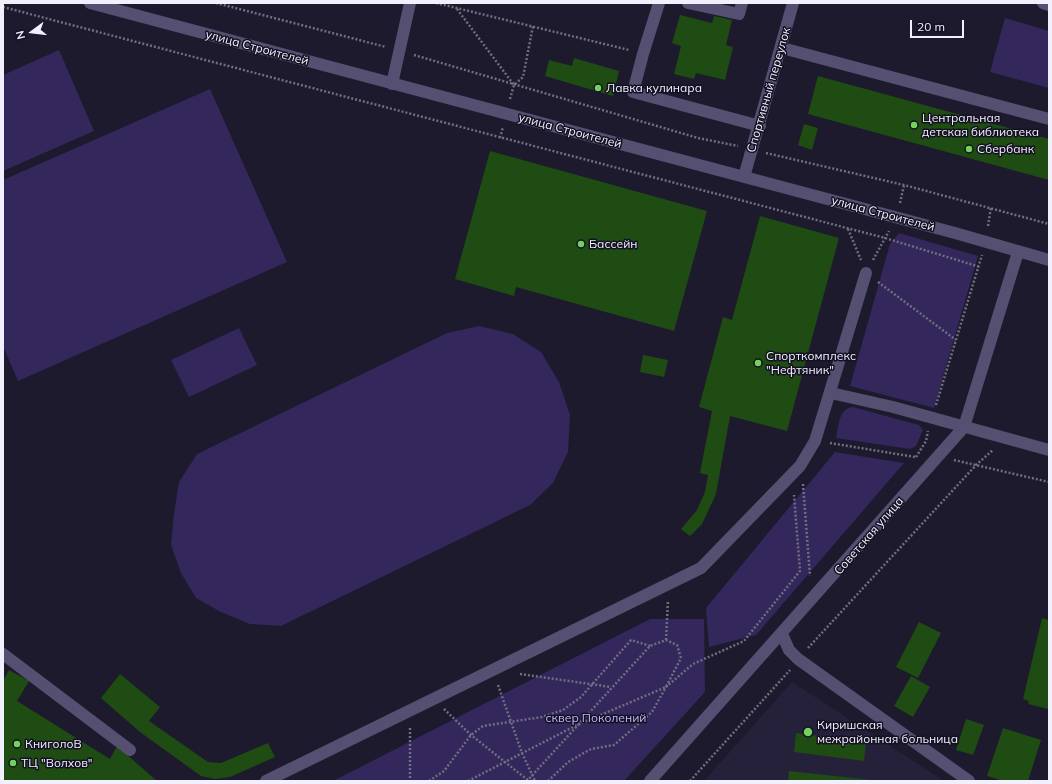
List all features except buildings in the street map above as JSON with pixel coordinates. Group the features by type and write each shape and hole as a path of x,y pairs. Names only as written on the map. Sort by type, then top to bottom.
{"street":[{"name":"улица Строителей","path":"90,3 744,177 1049,260"},
{"path":"392,84 410,3"},
{"path":"659,3 633,92 760,126"},
{"path":"688,3 739,14 742,3"},
{"name":"Спортивный переулок","path":"744,177 782,48 793,3"},
{"path":"1043,3 1049,5"},
{"path":"782,48 1049,119"},
{"name":"Советская улица","path":"650,781 782,634 964,426 1018,252"},
{"path":"266,781 701,568 796,470 815,441 831,393 866,273"},
{"path":"831,393 964,426 1049,450"},
{"path":"782,634 789,650 798,659 969,781"},
{"path":"3,654 130,750"}],"path":[{"path":"216,3 399,50 698,138 992,207 1049,224"},
{"path":"436,3 643,54"},
{"path":"3,7 848,229 980,267"},
{"path":"456,8 496,58 514,85"},
{"path":"514,85 523,77 533,26"},
{"path":"915,457 926,441 956,340 980,267 992,207"},
{"path":"848,229 866,273 956,340"},
{"path":"690,781 798,659 977,464 1007,439"},
{"path":"796,470 810,576"},
{"path":"469,781 575,726 666,687 694,664 744,641 800,571 796,470"},
{"path":"666,640 669,584"},
{"path":"429,781 444,771 471,735 483,726 542,717 563,710 581,697 594,684 631,640 650,646"},
{"path":"434,699 471,735 528,781 575,726 650,646 666,640 677,645 681,658 652,712 614,745 591,749 568,762 548,781"},
{"path":"535,781 522,753 493,670 612,687"},
{"path":"410,711 410,781"}],"shaded area":[{"name":"Киришская межрайонная больница","path":"792,682 944,781 704,781"}],"green space":[{"path":"1005,18 1049,31 1049,88 990,72"},
{"path":"59,50 94,131 3,171 3,75"},
{"path":"210,89 287,262 18,381 3,346 3,180"},
{"path":"899,233 978,256 934,408 850,386 890,244"},
{"path":"479,326 513,334 541,352 559,382 570,415 568,452 553,483 530,505 281,626 250,624 221,612 196,598 181,573 171,545 179,482 197,454 447,333"},
{"path":"239,328 257,365 189,397 171,360"},
{"path":"853,407 919,425 923,430 916,446 910,449 836,438 842,414 848,408"},
{"path":"835,452 904,463 756,635 709,647 706,608"},
{"name":"сквер Поколений","path":"650,619 704,619 705,692 624,781 333,781"}],"place":[{"name":"Лавка кулинара","path":"598,88"},
{"name":"Центральная детская библиотека","path":"914,125"},
{"name":"Сбербанк","path":"969,149"},
{"name":"Бассейн","path":"581,244"},
{"name":"Спорткомплекс \"Нефтяник\"","path":"758,363"},
{"name":"Киришская межрайонная больница","path":"808,732"},
{"name":"КниголоВ","path":"17,744"},
{"name":"ТЦ \"Волхов\"","path":"13,763"}]}
